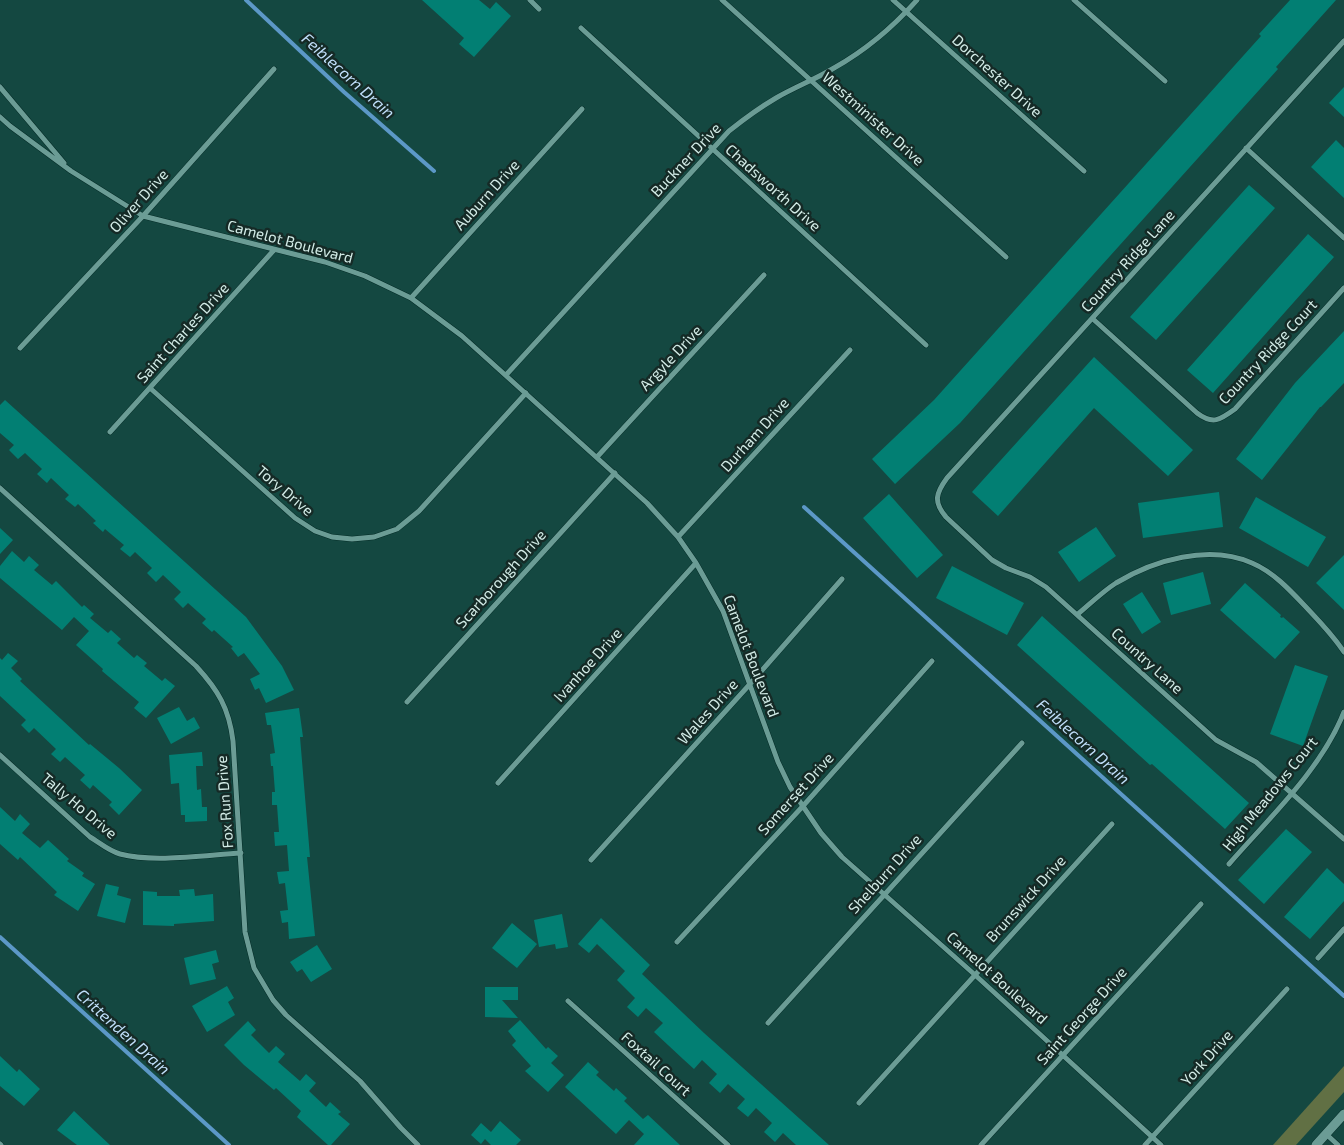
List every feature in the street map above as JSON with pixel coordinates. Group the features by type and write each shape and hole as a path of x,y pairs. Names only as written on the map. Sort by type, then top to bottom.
{"street":[{"path":"530,0 540,9"},
{"name":"Westminister Drive","path":"722,0 1006,257"},
{"name":"Dorchester Drive","path":"893,0 1084,171"},
{"name":"Buckner Drive","path":"506,375 729,131 777,97 812,80 862,50 884,33 917,0"},
{"path":"1074,0 1164,81"},
{"name":"Chadsworth Drive","path":"581,28 926,345"},
{"name":"Country Ridge Lane","path":"937,501 938,490 947,478 1344,41"},
{"name":"Oliver Drive","path":"20,348 143,216 274,69"},
{"name":"Camelot Boulevard","path":"0,87 71,171"},
{"name":"Auburn Drive","path":"411,298 582,109"},
{"name":"Camelot Boulevard","path":"0,117 71,171 143,216 333,265 365,276 411,298 462,336 647,503 678,537 696,563 723,611 778,762 790,787 821,833 842,856 883,894 974,974 1161,1145"},
{"path":"1246,148 1344,238"},
{"name":"Saint Charles Drive","path":"110,432 274,250"},
{"name":"Argyle Drive","path":"597,457 764,275"},
{"name":"Country Ridge Court","path":"1093,319 1197,413 1205,419 1216,420 1235,409 1344,288"},
{"name":"Durham Drive","path":"678,537 850,350"},
{"name":"Tory Drive","path":"150,388 295,518 314,531 352,539 374,537 397,529 419,511 526,393"},
{"name":"Scarborough Drive","path":"407,702 614,473"},
{"name":"Fox Run Drive","path":"0,488 196,666 217,692 226,707 231,724 246,932 254,968 262,984 286,1015 360,1081 418,1145"},
{"name":"Country Lane","path":"937,501 941,512 992,560 1006,568 1030,576 1046,587 1216,740 1256,762 1344,840"},
{"path":"1078,614 1116,583 1156,565 1180,558 1201,555 1235,557 1252,563 1282,583 1325,627 1344,652"},
{"name":"Ivanhoe Drive","path":"498,783 696,563"},
{"name":"Wales Drive","path":"591,860 842,580"},
{"name":"Somerset Drive","path":"677,942 932,661"},
{"name":"High Meadows Court","path":"1229,864 1291,793 1321,755 1333,736 1344,712"},
{"name":"Shelburn Drive","path":"768,1023 1022,743"},
{"name":"Tally Ho Drive","path":"0,755 90,836 118,854 151,858 241,853"},
{"name":"Brunswick Drive","path":"859,1103 1112,824"},
{"name":"Saint George Drive","path":"982,1145 1201,904"},
{"path":"1318,958 1344,929"},
{"name":"York Drive","path":"1145,1145 1287,989"},
{"name":"Foxtail Court","path":"568,1001 728,1145"},
{"path":"1316,1145 1344,1114"},
{"path":"1326,1134 1338,1145"}],"green space":[{"path":"1344,1066 1344,1092 1296,1145 1273,1145"}],"building":[{"path":"422,0 479,0 490,9 496,2 511,16 474,57 459,44 464,38"},
{"path":"1290,0 1336,0 1276,67 1278,69 960,423 895,484 872,459 934,400 1261,36 1259,34"},
{"path":"1344,87 1344,117 1329,103"},
{"path":"1336,140 1344,148 1344,198 1311,167"},
{"path":"1249,185 1275,208 1156,340 1130,317"},
{"path":"1308,234 1334,257 1213,393 1187,370"},
{"path":"1344,331 1344,383 1320,407 1262,480 1236,459 1295,383"},
{"path":"1094,357 1193,450 1168,476 1094,408 998,516 972,492"},
{"path":"5,400 246,617 282,666 294,690 266,703 259,688 255,690 250,679 260,674 244,653 238,657 231,648 233,647 214,630 212,632 202,623 206,619 188,603 183,608 174,599 181,592 163,575 156,582 147,573 152,568 135,552 130,557 120,549 124,545 105,529 103,532 93,523 96,521 78,504 75,507 65,499 69,495 51,478 47,483 37,474 42,469 25,453 18,459 9,450 14,445 0,433 0,405"},
{"path":"1219,492 1223,527 1143,538 1138,503"},
{"path":"889,494 943,555 917,578 863,518"},
{"path":"1256,497 1326,537 1308,567 1239,528"},
{"path":"1096,527 1116,556 1079,582 1058,552"},
{"path":"0,528 13,540 0,554"},
{"path":"12,551 24,562 29,556 39,565 34,570 52,585 56,581 82,607 84,605 94,614 90,618 108,633 111,630 121,639 117,643 134,658 137,655 147,663 144,666 162,681 165,678 175,686 146,718 134,708 139,702 102,671 103,669 76,645 89,631 74,617 62,630 0,578 0,566"},
{"path":"1344,555 1344,610 1316,583"},
{"path":"952,566 1024,603 1007,635 936,598"},
{"path":"1203,572 1211,604 1171,615 1163,583"},
{"path":"1245,583 1281,615 1280,617 1283,617 1300,632 1275,659 1220,610"},
{"path":"1142,592 1161,622 1142,634 1123,604"},
{"path":"1042,616 1249,803 1225,829 1152,764 1150,765 1017,645"},
{"path":"8,653 18,661 11,668 22,679 20,681 89,745 119,768 142,790 119,815 109,805 112,802 93,785 90,789 80,780 85,775 65,757 60,762 51,754 56,749 34,728 29,733 21,725 26,720 0,696 0,658 2,660"},
{"path":"1295,665 1328,676 1303,746 1270,734"},
{"path":"179,707 187,721 194,717 200,728 171,744 157,718"},
{"path":"299,708 303,737 300,737 310,857 307,857 315,936 289,939 288,922 282,923 280,911 288,910 285,883 279,884 277,872 289,871 287,845 275,846 274,832 279,832 277,805 272,805 272,792 275,792 270,754 275,753 271,725 267,725 265,713"},
{"path":"202,752 203,766 196,766 197,790 201,789 202,807 207,807 207,821 185,822 185,815 181,815 179,783 171,784 169,755"},
{"path":"0,807 15,821 20,814 30,824 22,833 40,848 48,840 69,859 67,861 84,873 82,876 95,884 78,911 54,895 57,892 20,857 18,860 0,844"},
{"path":"1286,829 1312,852 1264,904 1238,880"},
{"path":"1327,868 1344,884 1344,901 1310,939 1284,917"},
{"path":"106,884 119,887 117,895 131,899 125,923 97,916"},
{"path":"194,889 195,896 213,894 214,921 174,924 174,926 143,925 143,891 157,892 157,896 180,896 179,890"},
{"path":"562,914 568,947 556,949 555,944 539,947 534,920"},
{"path":"601,918 650,965 642,974 704,1033 829,1145 796,1145 783,1133 775,1142 764,1132 772,1123 756,1108 748,1117 737,1108 745,1099 728,1084 720,1093 709,1083 717,1074 702,1060 694,1069 654,1032 663,1023 646,1008 638,1017 627,1007 635,998 617,980 625,971 597,944 589,953 578,944"},
{"path":"512,923 537,944 517,968 492,948"},
{"path":"317,945 332,969 311,982 302,969 297,972 290,962"},
{"path":"216,950 219,962 212,964 216,979 190,985 184,958"},
{"path":"227,986 234,998 228,1002 235,1015 207,1032 192,1006"},
{"path":"485,987 518,987 518,1000 502,1000 518,1018 485,1017"},
{"path":"520,1020 546,1049 548,1047 558,1056 551,1063 564,1075 548,1092 525,1071 531,1066 512,1045 516,1041 508,1031"},
{"path":"248,1021 256,1030 251,1035 269,1053 276,1046 285,1054 278,1062 300,1081 306,1074 316,1083 309,1091 326,1107 330,1102 341,1112 338,1114 350,1124 331,1145 328,1145 297,1117 301,1111 276,1088 274,1090 244,1065 224,1045"},
{"path":"0,1056 17,1072 19,1069 40,1089 24,1106 0,1086"},
{"path":"588,1062 599,1072 596,1075 614,1091 616,1088 627,1098 624,1101 643,1119 648,1115 680,1145 634,1145 644,1134 629,1120 616,1134 565,1087"},
{"path":"74,1111 110,1145 77,1145 57,1130"},
{"path":"500,1121 521,1140 516,1145 491,1145 485,1139 481,1144 471,1135 481,1123 491,1132"}],"waterway":[{"name":"Feiblecorn Drain","path":"246,0 344,92 434,171"},
{"name":"Feiblecorn Drain","path":"804,507 1344,996"},
{"name":"Crittenden Drain","path":"0,937 229,1145"}]}
